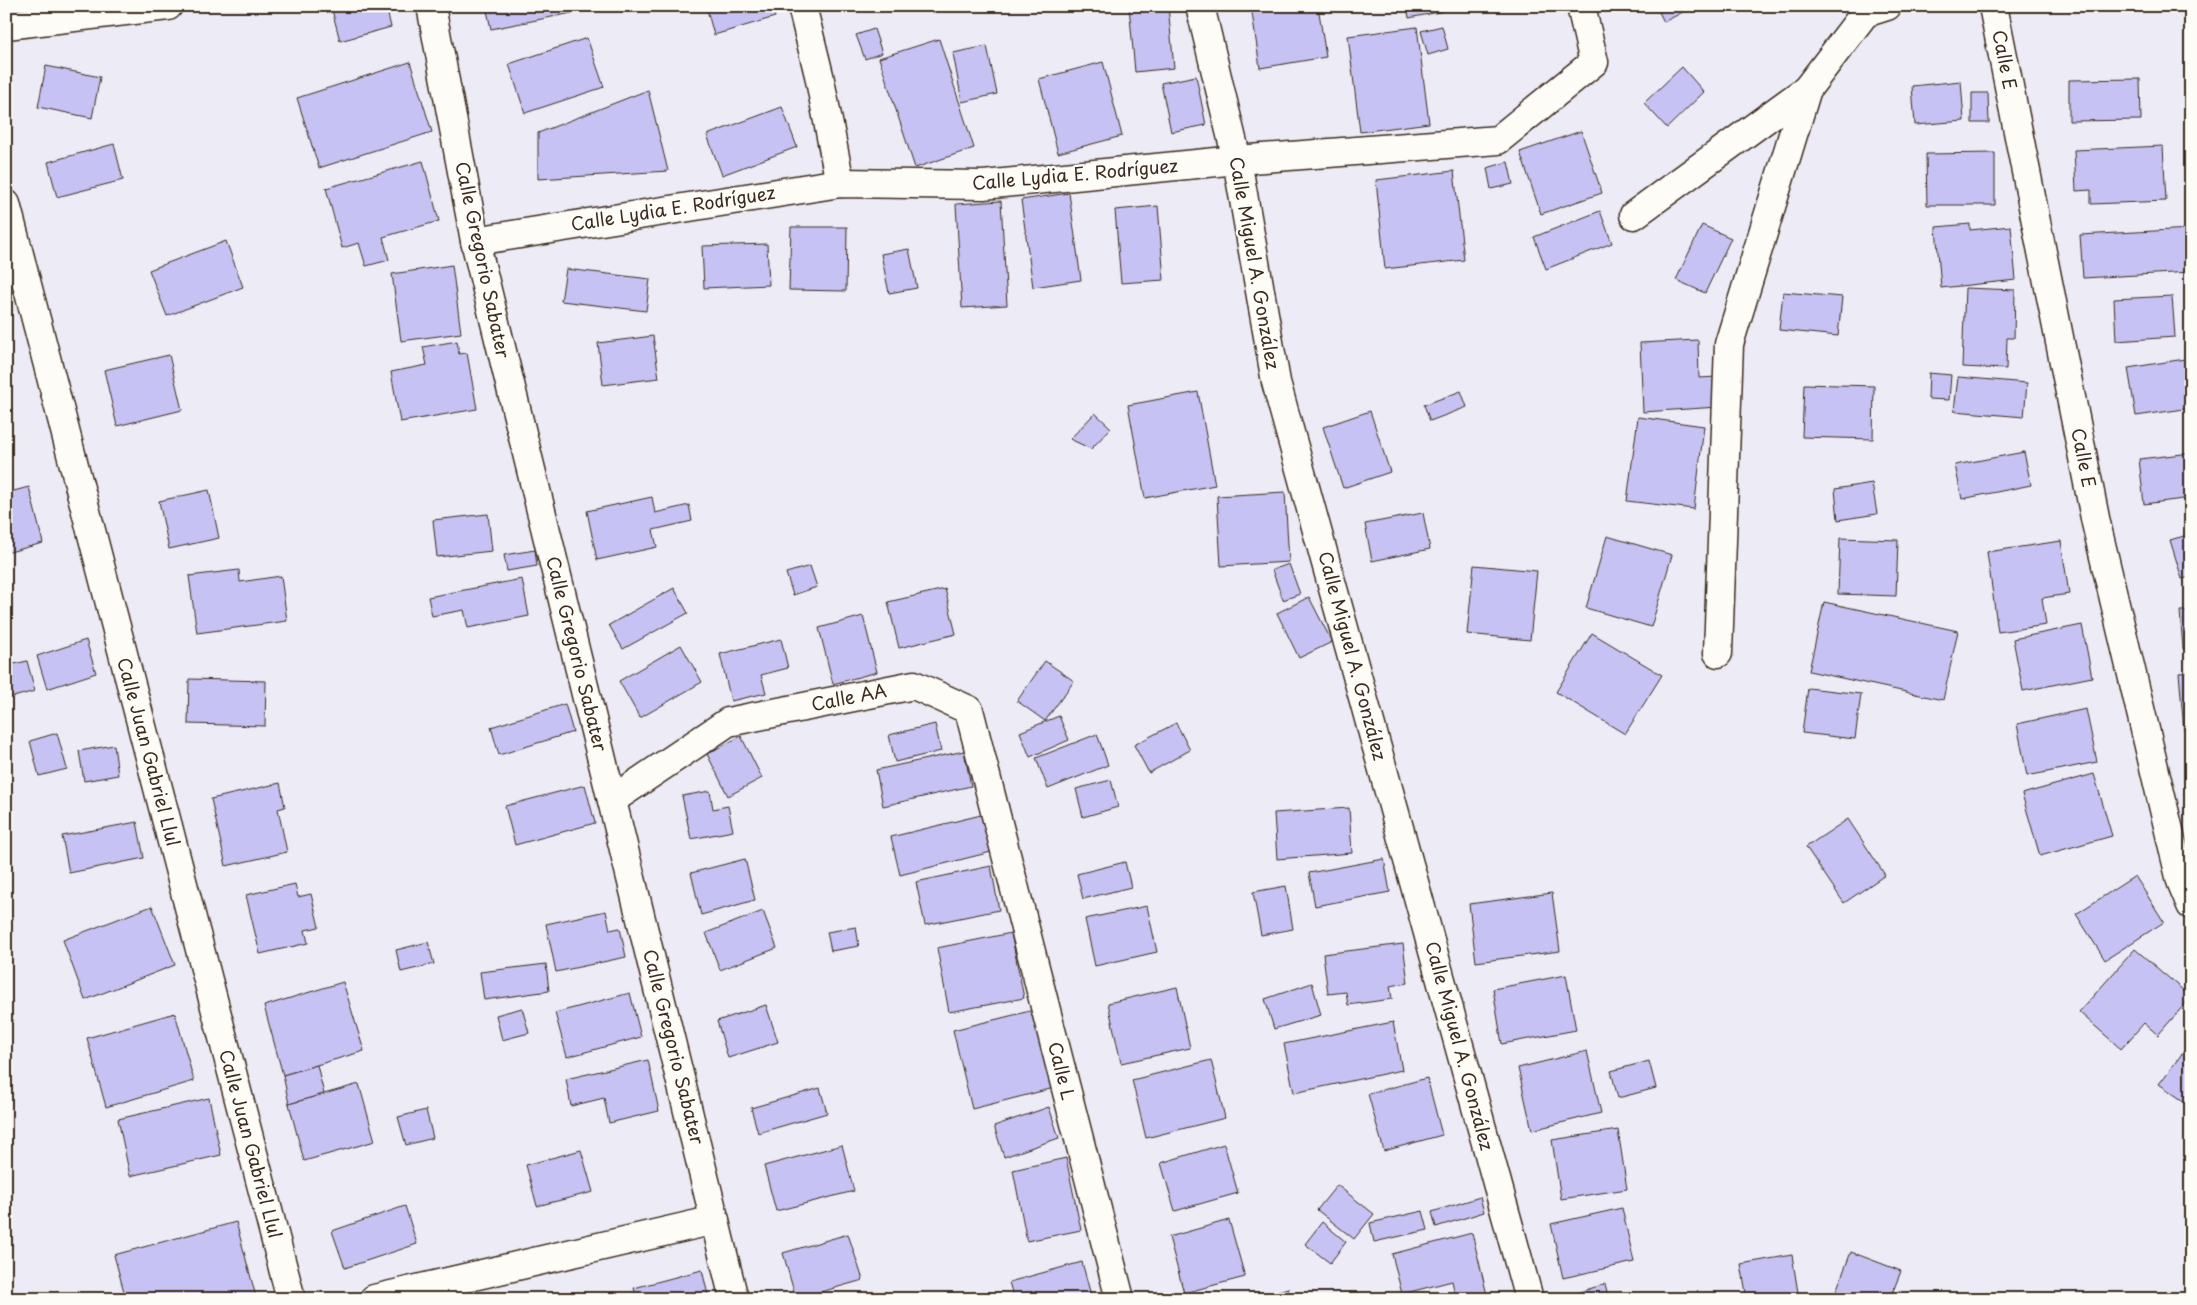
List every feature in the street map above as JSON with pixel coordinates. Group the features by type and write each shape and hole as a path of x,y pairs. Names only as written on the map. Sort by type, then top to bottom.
{"street":[{"path":"6,25 168,6"},
{"name":"Calle Gregorio Sabater","path":"431,6 475,241 734,1299"},
{"path":"802,6 819,75 840,183"},
{"name":"Calle Miguel A. González","path":"1200,6 1237,160 1276,382 1529,1299"},
{"name":"Calle Lydia E. Rodríguez","path":"475,241 840,183 983,185 1237,160 1498,140 1594,62 1581,6"},
{"path":"1634,215 1807,89 1866,13 1887,6"},
{"name":"Calle E","path":"1993,6 2096,523 2181,881 2191,905"},
{"path":"1718,653 1728,344 1807,89"},
{"name":"Calle Juan Gabriel Llul","path":"6,204 291,1299"},
{"name":"Calle AA","path":"612,800 728,722 914,685 969,710 1003,843"},
{"name":"Calle L","path":"1003,843 1120,1299"},
{"path":"374,1299 716,1220"}],"building":[{"path":"331,6 386,6 391,27 340,41"},
{"path":"486,6 571,6 572,13 491,29"},
{"path":"706,6 772,6 775,17 714,35"},
{"path":"1129,6 1168,6 1174,68 1135,72"},
{"path":"1251,6 1318,6 1326,57 1260,68"},
{"path":"1407,6 1443,6 1444,11 1409,18"},
{"path":"1656,6 1694,6 1664,22"},
{"path":"1442,26 1448,49 1428,55 1421,31"},
{"path":"1417,27 1429,123 1360,132 1348,36"},
{"path":"874,29 882,53 865,59 856,35"},
{"path":"587,38 604,87 525,113 509,64"},
{"path":"939,39 974,148 915,168 879,58"},
{"path":"987,46 997,94 962,102 953,53"},
{"path":"410,62 432,132 319,168 297,98"},
{"path":"1103,62 1122,136 1058,153 1039,79"},
{"path":"46,66 100,77 92,118 38,107"},
{"path":"1682,67 1704,92 1667,128 1644,103"},
{"path":"1196,76 1206,125 1171,132 1161,83"},
{"path":"2140,79 2141,120 2069,121 2069,80"},
{"path":"1961,81 1964,121 1915,125 1912,86"},
{"path":"648,90 668,171 538,179 538,133"},
{"path":"1972,93 1988,93 1989,123 1972,123"},
{"path":"782,107 797,147 722,175 707,135"},
{"path":"1581,131 1602,193 1541,214 1520,152"},
{"path":"114,144 123,180 57,197 48,162"},
{"path":"2163,146 2166,201 2091,204 2091,190 2076,191 2074,150"},
{"path":"1995,153 1995,205 1927,205 1926,154"},
{"path":"423,161 439,221 383,237 389,260 366,266 359,243 342,248 326,188"},
{"path":"1508,162 1513,184 1491,189 1487,168"},
{"path":"1454,171 1464,260 1385,269 1376,180"},
{"path":"1069,193 1081,280 1033,287 1021,200"},
{"path":"1001,201 1007,305 962,308 956,204"},
{"path":"1158,206 1164,280 1121,283 1115,210"},
{"path":"1600,211 1612,243 1546,269 1534,237"},
{"path":"1970,224 1970,230 2011,226 2016,280 1941,288 1936,227"},
{"path":"1702,225 1731,238 1705,293 1676,280"},
{"path":"791,227 847,227 846,291 789,290"},
{"path":"2191,229 2191,272 2083,278 2080,235"},
{"path":"226,241 243,287 167,316 149,270"},
{"path":"767,244 769,285 704,288 702,246"},
{"path":"909,249 917,288 889,293 881,254"},
{"path":"452,265 461,333 401,341 392,274"},
{"path":"566,269 650,279 646,311 561,301"},
{"path":"1965,288 2015,290 2014,338 2007,338 2006,369 1962,367"},
{"path":"1783,292 1842,297 1838,336 1779,330"},
{"path":"2172,296 2175,337 2116,341 2114,299"},
{"path":"653,336 659,378 603,385 598,343"},
{"path":"1698,340 1699,378 1717,377 1718,407 1643,412 1640,343"},
{"path":"457,341 459,354 467,353 477,409 400,422 391,372 427,365 423,347"},
{"path":"169,355 182,410 117,426 104,370"},
{"path":"2191,358 2191,408 2136,416 2128,368"},
{"path":"1929,373 1951,375 1949,400 1928,399"},
{"path":"1958,377 2027,383 2024,417 1954,411"},
{"path":"1804,384 1874,386 1873,439 1802,437"},
{"path":"1461,391 1467,407 1430,421 1424,405"},
{"path":"1198,392 1215,485 1145,498 1128,405"},
{"path":"1370,411 1390,472 1343,488 1323,427"},
{"path":"1095,413 1111,428 1091,449 1070,439"},
{"path":"1638,417 1704,426 1694,509 1627,501"},
{"path":"2024,452 2031,485 1962,499 1955,465"},
{"path":"2191,453 2191,498 2144,504 2139,459"},
{"path":"1872,483 1877,514 1838,520 1835,489"},
{"path":"29,487 43,543 6,553 6,493"},
{"path":"209,490 219,538 169,549 159,501"},
{"path":"1285,492 1289,562 1221,566 1217,496"},
{"path":"652,497 655,513 689,505 692,521 653,530 657,547 597,560 587,511"},
{"path":"1423,513 1430,549 1372,561 1365,524"},
{"path":"488,514 492,551 437,557 433,520"},
{"path":"2191,534 2191,577 2182,579 2170,540"},
{"path":"1607,536 1672,555 1651,627 1586,608"},
{"path":"1840,538 1898,540 1896,596 1838,594"},
{"path":"2061,541 2069,594 2042,598 2046,625 1998,632 1987,552"},
{"path":"535,550 537,566 507,571 504,555"},
{"path":"1289,564 1300,594 1283,600 1272,570"},
{"path":"1474,565 1537,571 1530,640 1467,634"},
{"path":"810,566 817,587 793,595 786,573"},
{"path":"239,570 240,582 281,576 287,621 197,633 189,576"},
{"path":"522,579 529,616 468,628 464,610 432,616 428,597"},
{"path":"674,588 688,613 623,649 609,625"},
{"path":"945,589 956,634 899,648 888,602"},
{"path":"1309,597 1332,642 1299,658 1277,613"},
{"path":"1824,602 1958,631 1943,700 1809,671"},
{"path":"2180,611 2191,611 2191,649 2183,649"},
{"path":"863,616 877,672 833,684 819,628"},
{"path":"2082,625 2092,677 2023,691 2013,639"},
{"path":"1592,633 1662,675 1625,734 1556,692"},
{"path":"781,639 788,668 761,675 766,693 731,701 720,654"},
{"path":"86,640 96,673 47,689 37,656"},
{"path":"681,645 702,682 640,718 619,681"},
{"path":"27,661 35,691 6,699 6,666"},
{"path":"1045,661 1074,681 1045,721 1017,701"},
{"path":"2191,672 2191,731 2184,731 2179,673"},
{"path":"189,679 266,681 265,726 188,724"},
{"path":"1808,688 1861,694 1855,739 1802,733"},
{"path":"565,704 573,732 499,755 491,727"},
{"path":"2086,709 2097,762 2027,776 2017,724"},
{"path":"1059,716 1069,740 1030,757 1020,732"},
{"path":"1176,723 1190,750 1149,773 1134,745"},
{"path":"935,724 941,751 895,762 889,735"},
{"path":"57,733 67,769 39,776 30,741"},
{"path":"1097,734 1108,765 1048,789 1036,758"},
{"path":"741,736 762,778 728,796 707,754"},
{"path":"114,745 118,775 84,781 79,751"},
{"path":"964,751 971,786 883,806 876,770"},
{"path":"2094,774 2112,836 2040,856 2022,794"},
{"path":"1111,780 1118,807 1083,817 1076,789"},
{"path":"280,783 285,807 278,809 287,852 226,866 211,799"},
{"path":"585,785 595,823 515,845 505,806"},
{"path":"710,791 713,809 728,806 733,831 691,839 682,796"},
{"path":"1349,808 1352,853 1277,859 1274,813"},
{"path":"981,815 991,852 900,875 891,837"},
{"path":"1848,819 1885,875 1844,903 1806,847"},
{"path":"137,822 144,858 69,873 62,836"},
{"path":"745,859 755,900 701,915 691,873"},
{"path":"1384,859 1390,892 1315,906 1309,873"},
{"path":"1125,862 1131,887 1083,899 1077,874"},
{"path":"991,866 999,910 925,925 916,882"},
{"path":"2135,876 2164,922 2105,960 2076,914"},
{"path":"295,884 298,897 311,894 319,927 305,930 308,943 260,954 246,895"},
{"path":"1286,886 1293,929 1261,935 1253,892"},
{"path":"1552,893 1560,951 1476,962 1469,904"},
{"path":"152,906 175,965 85,1000 63,940"},
{"path":"1147,906 1157,952 1095,966 1085,919"},
{"path":"606,911 610,930 620,928 626,957 556,972 546,924"},
{"path":"763,911 777,948 720,970 706,933"},
{"path":"856,927 859,946 831,951 827,932"},
{"path":"1011,933 1024,998 949,1012 937,948"},
{"path":"428,942 434,964 401,972 396,950"},
{"path":"1403,944 1408,983 1390,986 1392,999 1348,1005 1346,992 1328,994 1323,954"},
{"path":"2135,949 2191,997 2158,1035 2144,1023 2121,1049 2079,1012"},
{"path":"546,964 549,991 484,1000 480,972"},
{"path":"1566,975 1576,1030 1502,1044 1493,989"},
{"path":"343,982 364,1051 283,1075 264,1006"},
{"path":"1312,983 1321,1015 1274,1029 1265,999"},
{"path":"1177,987 1190,1048 1121,1063 1108,1003"},
{"path":"630,993 641,1037 567,1057 555,1013"},
{"path":"766,1005 778,1042 728,1058 717,1021"},
{"path":"522,1008 529,1033 502,1040 496,1015"},
{"path":"1034,1010 1054,1088 972,1109 953,1030"},
{"path":"175,1013 194,1081 106,1107 87,1038"},
{"path":"1393,1022 1402,1070 1294,1093 1284,1044"},
{"path":"2191,1042 2191,1102 2189,1105 2159,1084"},
{"path":"1587,1051 1601,1113 1532,1130 1518,1068"},
{"path":"648,1060 659,1111 609,1123 604,1098 571,1106 566,1079"},
{"path":"1211,1060 1225,1118 1146,1138 1132,1080"},
{"path":"1649,1061 1656,1088 1618,1098 1611,1071"},
{"path":"317,1065 324,1094 289,1104 283,1075"},
{"path":"1427,1078 1442,1135 1384,1151 1368,1094"},
{"path":"359,1084 375,1141 304,1161 289,1104"},
{"path":"820,1088 827,1113 758,1133 751,1108"},
{"path":"209,1098 221,1155 130,1176 118,1119"},
{"path":"1049,1107 1059,1138 1004,1157 994,1126"},
{"path":"426,1110 433,1138 406,1145 398,1117"},
{"path":"1618,1130 1627,1189 1561,1199 1552,1140"},
{"path":"1224,1144 1238,1193 1175,1211 1161,1163"},
{"path":"842,1145 854,1191 776,1211 764,1166"},
{"path":"581,1150 593,1192 537,1206 526,1165"},
{"path":"1066,1158 1081,1230 1027,1241 1013,1170"},
{"path":"1337,1185 1374,1214 1354,1239 1317,1210"},
{"path":"1480,1197 1484,1212 1436,1227 1432,1212"},
{"path":"405,1206 417,1244 345,1268 332,1231"},
{"path":"1622,1208 1634,1262 1563,1278 1551,1224"},
{"path":"1423,1211 1428,1230 1374,1242 1370,1223"},
{"path":"1229,1220 1245,1277 1184,1293 1169,1237"},
{"path":"236,1222 256,1297 126,1299 114,1255"},
{"path":"1322,1222 1346,1242 1330,1263 1305,1244"},
{"path":"1472,1233 1488,1299 1456,1299 1452,1281 1402,1294 1392,1254"},
{"path":"848,1234 863,1280 796,1299 783,1253"},
{"path":"1851,1252 1901,1271 1890,1299 1833,1299"},
{"path":"1792,1255 1799,1299 1747,1299 1741,1264"},
{"path":"1082,1262 1092,1299 1014,1299 1009,1282"},
{"path":"702,1270 709,1299 637,1299 634,1288"},
{"path":"1605,1284 1609,1299 1557,1299"},
{"path":"1288,1288 1291,1299 1251,1299"}]}
